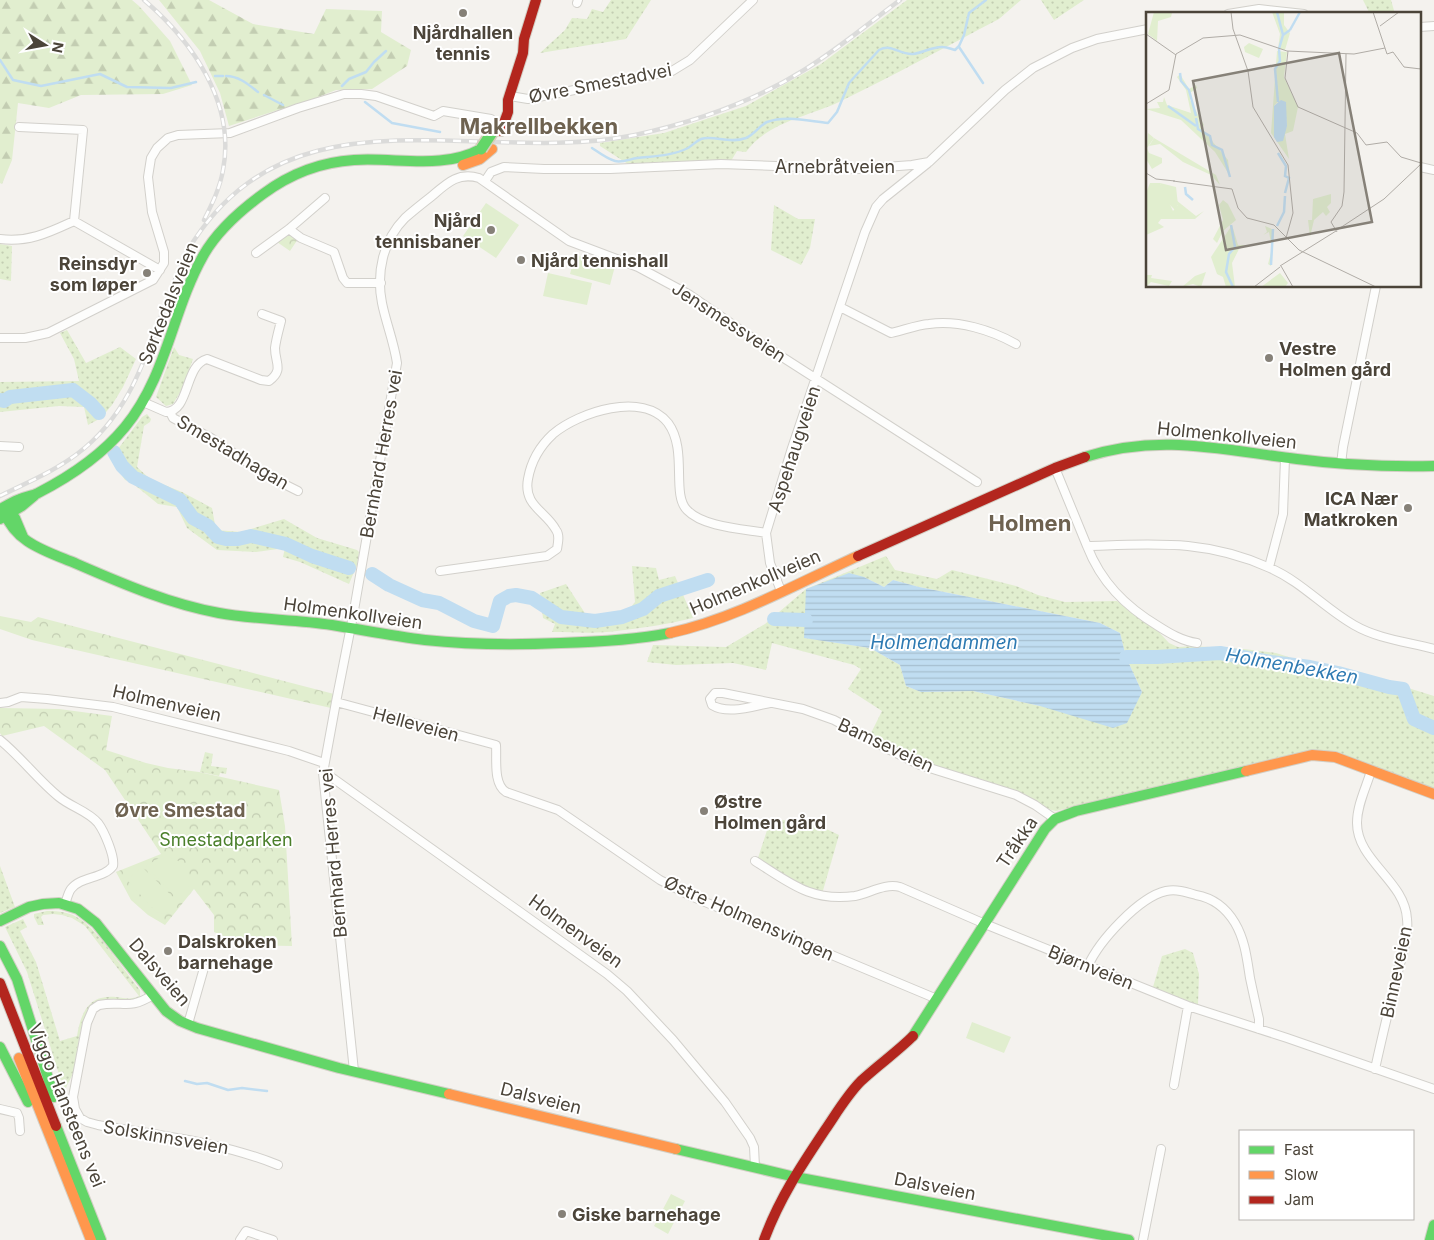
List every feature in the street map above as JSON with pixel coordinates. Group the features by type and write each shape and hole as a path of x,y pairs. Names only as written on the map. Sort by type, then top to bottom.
{"main road":[{"name":"Sørkedalsveien","path":"523,53 524,39 536,0"},
{"name":"Sørkedalsveien","path":"4,512 19,499 36,494 94,459 132,419 156,378 199,264 212,241 229,222 263,194 295,174 322,165 355,160 417,161 441,166 462,166 480,159 508,112 509,98 523,53 530,41 543,0"},
{"name":"Holmenkollveien","path":"4,512 11,528 23,538 48,552 118,582 180,604 237,615 322,623 429,640 475,645 626,640 669,634 706,624 746,608 1055,468 1106,450 1144,444 1186,445 1341,464 1391,467 1434,466"},
{"name":"Tråkka","path":"795,1177 854,1088 868,1074 906,1044 920,1026 1045,829 1058,817 1312,755 1328,756 1434,794"},
{"name":"Dalsveien","path":"0,921 39,904 65,904 78,909 91,918 169,1015 177,1020 354,1071 795,1177 1129,1240"},
{"path":"0,946 13,968 22,992 79,1184"},
{"name":"Viggo Hansteens vei","path":"0,982 101,1240"},
{"name":"Viggo Hansteens vei","path":"0,1008 91,1240"},
{"path":"0,1047 62,1167"},
{"path":"764,1240 773,1214 795,1177"},
{"path":"1430,1240 1434,1225"}],"street":[{"name":"Øvre Smestadvei","path":"509,98 528,99 672,71 690,60 753,0"},
{"path":"1240,12 1258,9 1286,12"},
{"path":"930,162 1006,90 1033,68 1072,48 1097,39 1146,29"},
{"path":"0,338 25,338 48,333 153,280 164,263 164,252 152,212 148,178 150,158 168,138 178,135 230,133 298,108 344,94 376,96 434,116 443,111 491,118"},
{"path":"19,127 83,130 74,221"},
{"name":"Arnebråtveien","path":"485,181 491,172 504,167 610,169 721,164 859,169 930,162"},
{"name":"Aspehaugveien","path":"781,591 774,578 770,563 766,533 792,448 817,379 865,232 876,207 883,199 930,162"},
{"name":"Jensmessveien","path":"447,183 457,177 475,176 485,181 569,241 638,267 681,289 751,337 978,482"},
{"name":"Bernhard Herres vei","path":"354,1071 323,773 324,763 351,628 397,363 382,301 380,283 382,261 393,234 406,218 447,183"},
{"path":"256,253 289,229 326,198"},
{"path":"74,221 160,270"},
{"path":"0,239 32,238 74,221"},
{"path":"289,229 302,238 334,252 343,278 347,283 380,283"},
{"path":"1341,464 1376,288"},
{"path":"840,307 892,334 928,324 942,324 974,327 1016,344"},
{"name":"Smestadhagan","path":"170,412 181,402 194,369 200,361 207,359 261,380 270,381 276,376 278,366 275,349 281,321 262,314"},
{"name":"Smestadhagan","path":"143,402 170,412"},
{"path":"440,571 547,556 557,548 557,530 535,507 528,494 527,485 533,462 544,444 568,424 596,412 612,408 635,407 653,411 669,425 678,444 680,496 682,505 688,511 705,521 766,533"},
{"name":"Smestadhagan","path":"170,412 173,418 219,442 266,475 298,491"},
{"path":"0,446 19,447"},
{"path":"1269,568 1282,514 1285,458"},
{"path":"1055,468 1096,566 1110,588 1132,608 1172,634 1196,643"},
{"path":"1087,546 1190,545 1224,551 1269,568 1296,582 1345,619 1363,630 1434,649"},
{"name":"Bamseveien","path":"770,703 726,710 718,709 712,705 710,700 715,693 723,693 803,709 834,720 920,764 1016,795 1058,817"},
{"name":"Holmenveien","path":"0,703 21,697 107,706 284,749 324,763"},
{"name":"Helleveien","path":"336,702 496,745"},
{"path":"0,740 60,798 93,818 104,832 113,860 113,866 109,870 80,882 73,887 65,904"},
{"name":"Østre Holmensvingen","path":"496,745 498,781 503,790 558,810 660,880 687,894 937,999"},
{"name":"Binneveien","path":"1372,772 1359,807 1357,828 1365,848 1403,902 1408,920 1375,1069"},
{"name":"Holmenveien","path":"323,773 607,974 627,991 673,1040 736,1116 752,1142 755,1167"},
{"name":"Bjørnveien","path":"754,861 813,894 826,897 854,896 896,886 1188,1006 1434,1089"},
{"path":"1088,966 1094,954 1133,909 1149,898 1174,890 1207,897 1226,912 1241,937 1259,1019 1259,1029"},
{"path":"188,1024 204,968"},
{"name":"Solskinnsveien","path":"153,995 138,1004 99,1005 91,1012 87,1023 74,1090 75,1109 80,1118 86,1122 98,1125 235,1150 278,1165"},
{"path":"1174,1085 1188,1006"},
{"path":"0,1109 16,1113 19,1118 20,1131"},
{"path":"1143,1240 1161,1148"},
{"path":"240,1240 246,1231 273,1240"}],"green space":[{"path":"0,0 132,0 170,41 192,85 163,94 81,95 49,108 18,103 12,160 2,184 0,183"},
{"path":"159,0 209,0 253,24 314,34 326,9 382,11 381,32 411,50 407,66 372,89 336,90 293,107 229,126 220,93 200,51"},
{"path":"611,0 651,0 626,39 540,53 565,30 572,18 587,19 592,9 603,12"},
{"path":"907,0 1021,0 999,19 899,72 839,102 777,127 755,142 746,152 737,151 731,161 628,164 600,146 600,143 664,133 746,106 821,64"},
{"path":"1041,0 1084,0 1054,20"},
{"path":"1363,0 1391,0 1394,12 1369,12"},
{"name":"Njård tennisbaner","path":"486,203 519,225 496,258 463,236"},
{"path":"774,205 798,219 815,219 810,248 801,265 771,250"},
{"path":"289,234 298,239 290,251 277,242"},
{"path":"0,244 12,246 11,281 0,279"},
{"path":"575,255 615,266 610,285 570,274"},
{"path":"548,273 592,283 587,305 543,296"},
{"path":"67,330 86,363 120,347 136,359 112,405 101,418 88,425 84,407 59,406 0,412 0,382 79,381 74,359 60,333"},
{"path":"174,347 179,355 193,359 182,389 173,404 166,406 156,397"},
{"path":"147,414 151,419 144,426 137,467 150,479 182,492 212,508 216,530 241,532 284,519 317,538 357,550 359,552 357,565 349,584 300,562 283,557 285,548 256,552 217,550 187,528 177,507 158,504 131,482 125,480 113,462 111,453 118,449 142,417"},
{"path":"886,556 895,570 937,579 952,570 1016,586 1038,595 1065,602 1117,601 1158,631 1169,643 1178,647 1244,649 1276,653 1298,660 1340,667 1434,696 1434,790 1313,751 1056,811 1046,808 1016,791 921,760 871,733 882,711 848,689 861,669 854,665 772,643 766,670 733,663 676,665 647,662 653,645 726,647 765,624 806,589","holes":["864,577 884,587 893,580 919,587 1100,623 1120,633 1126,657 1142,692 1040,706 973,691 921,692 906,686 900,665 870,648 805,638 807,589"]},
{"path":"632,566 656,568 659,580 675,576 693,618 655,626 609,632 552,632 555,624 543,618 540,593 566,584 592,624 619,622 635,602"},
{"path":"0,616 31,622 38,617 334,694 331,708 32,640 0,629"},
{"name":"Smestadparken","path":"0,708 59,709 112,716 106,750 146,763 199,772 279,790 285,826 292,946 243,945 214,932 214,915 194,889 165,925 148,915 131,900 116,872 161,854 105,770 44,726 2,736 0,733"},
{"path":"205,752 213,754 211,766 227,768 226,774 220,773 219,776 200,772"},
{"path":"771,818 820,826 839,835 822,894 807,890 757,861"},
{"path":"164,855 183,863 195,887 188,886 176,897 146,866"},
{"path":"0,866 15,907 0,913"},
{"path":"141,868 175,899 169,911 165,914 156,912 128,881"},
{"path":"47,911 68,913 87,924 140,990 140,997 135,1000 103,1000 91,1006 86,1013 80,1033 73,1073 65,1090 27,972 5,927 23,919 27,927 20,931 36,962 60,1041 77,1036 84,1012 88,1006 99,998 131,998 139,996 85,926 72,918 53,914 43,915 41,917 44,925 38,925 34,914"},
{"path":"1185,949 1193,953 1199,974 1198,1005 1153,987 1162,956"},
{"path":"972,1022 1011,1037 1004,1053 966,1038"},
{"path":"671,1194 685,1201 668,1234 654,1226"}],"water":[{"name":"Holmendammen","path":"849,573 864,577 884,587 893,580 919,587 1100,623 1120,633 1126,657 1142,692 1127,723 1113,728 1040,706 973,691 921,692 906,686 900,665 870,648 804,638 806,589"}],"waterway":[{"name":"Makrellbekken","path":"592,148 609,159 620,162 676,153 706,138 740,140 752,134 764,123 774,120 797,119 828,123 837,112 849,83 879,50 892,48 908,54 939,47 955,50 964,35 969,13 986,0"},
{"path":"959,47 983,83"},
{"path":"342,86 349,79 366,72 386,51"},
{"name":"Makrellbekken","path":"0,60 13,80 41,86 100,74 127,87 171,88 196,82"},
{"name":"Makrellbekken","path":"215,76 223,76"},
{"name":"Makrellbekken","path":"226,76 239,79 258,92"},
{"name":"Makrellbekken","path":"264,95 283,105"},
{"name":"Makrellbekken","path":"365,102 392,123 440,132"},
{"name":"Holmenbekken","path":"0,400 4,401 10,397 73,390 90,403 99,413"},
{"name":"Holmenbekken","path":"114,452 122,466 133,477 180,500 193,518 208,526 218,537 238,539 251,536 286,544 312,556 349,568"},
{"name":"Holmenbekken","path":"372,574 389,585 422,600 439,603 474,621 493,626 500,601 509,596 516,595 532,598 561,617 595,621 622,617 643,609 659,596 708,580"},
{"name":"Holmenbekken","path":"774,619 806,620"},
{"name":"Holmenbekken","path":"1126,657 1220,653 1338,673 1403,689 1414,719 1434,728"},
{"path":"185,1081 197,1084 207,1083 228,1090 242,1088 267,1091"}],"railway":[{"path":"144,0 162,16 194,54 216,98 223,121 225,145 222,177 204,220"},
{"path":"188,250 230,198 279,165 333,147 391,141 575,142 635,135 680,124 723,110 785,81 829,53 900,0"},
{"path":"0,496 49,472 77,454 100,433 119,409 134,384 178,272 192,244"}],"traffic: fast":[{"path":"481,149 493,131"},
{"path":"0,509 17,500 36,494 74,472 96,456 125,427 151,387 192,277 203,256 215,238 230,222 263,194 295,175 330,163 354,160 435,161 451,159 481,149"},
{"path":"1085,457 1139,446 1165,445 1217,448 1331,463 1382,466 1434,466"},
{"path":"0,519 22,506 34,496"},
{"path":"8,508 15,518 23,537"},
{"path":"4,510 15,531 33,545 147,593 219,613 318,623 425,640 476,644 589,642 670,633"},
{"path":"913,1036 1045,829 1055,819 1076,811 1246,771"},
{"path":"0,921 29,907 43,904 59,903 78,909 96,923 166,1011 180,1021 197,1028 339,1068 449,1094"},
{"path":"0,946 17,979 54,1097"},
{"path":"0,1047 28,1102"},
{"path":"56,1126 101,1240"},
{"path":"676,1149 795,1177 1129,1240"},
{"path":"1430,1240 1434,1225"}],"traffic: slow":[{"path":"463,165 480,159 492,149"},
{"path":"670,633 719,619 789,589 858,556"},
{"path":"1246,771 1312,755 1335,757 1434,794"},
{"path":"19,1058 91,1240"},
{"path":"449,1094 676,1149"}],"traffic: jam":[{"path":"501,131 508,112 508,100 523,53 524,39 536,0"},
{"path":"858,556 1055,468 1085,457"},
{"path":"0,983 56,1126"},
{"path":"764,1240 776,1211 791,1183 846,1098 861,1081 913,1036"}],"place":[{"name":"Njårdhallen tennis","path":"463,13"},
{"name":"Njård tennisbaner","path":"491,230"},
{"name":"Njård tennishall","path":"521,260"},
{"name":"Reinsdyr som løper","path":"147,273"},
{"name":"Vestre Holmen gård","path":"1269,358"},
{"name":"ICA Nær Matkroken","path":"1408,508"},
{"name":"Østre Holmen gård","path":"704,811"},
{"name":"Dalskroken barnehage","path":"168,951"},
{"name":"Giske barnehage","path":"562,1214"}],"district":[{"name":"Makrellbekken","path":"539,126"},
{"name":"Holmen","path":"1030,523"},
{"name":"Øvre Smestad","path":"180,810"}]}
